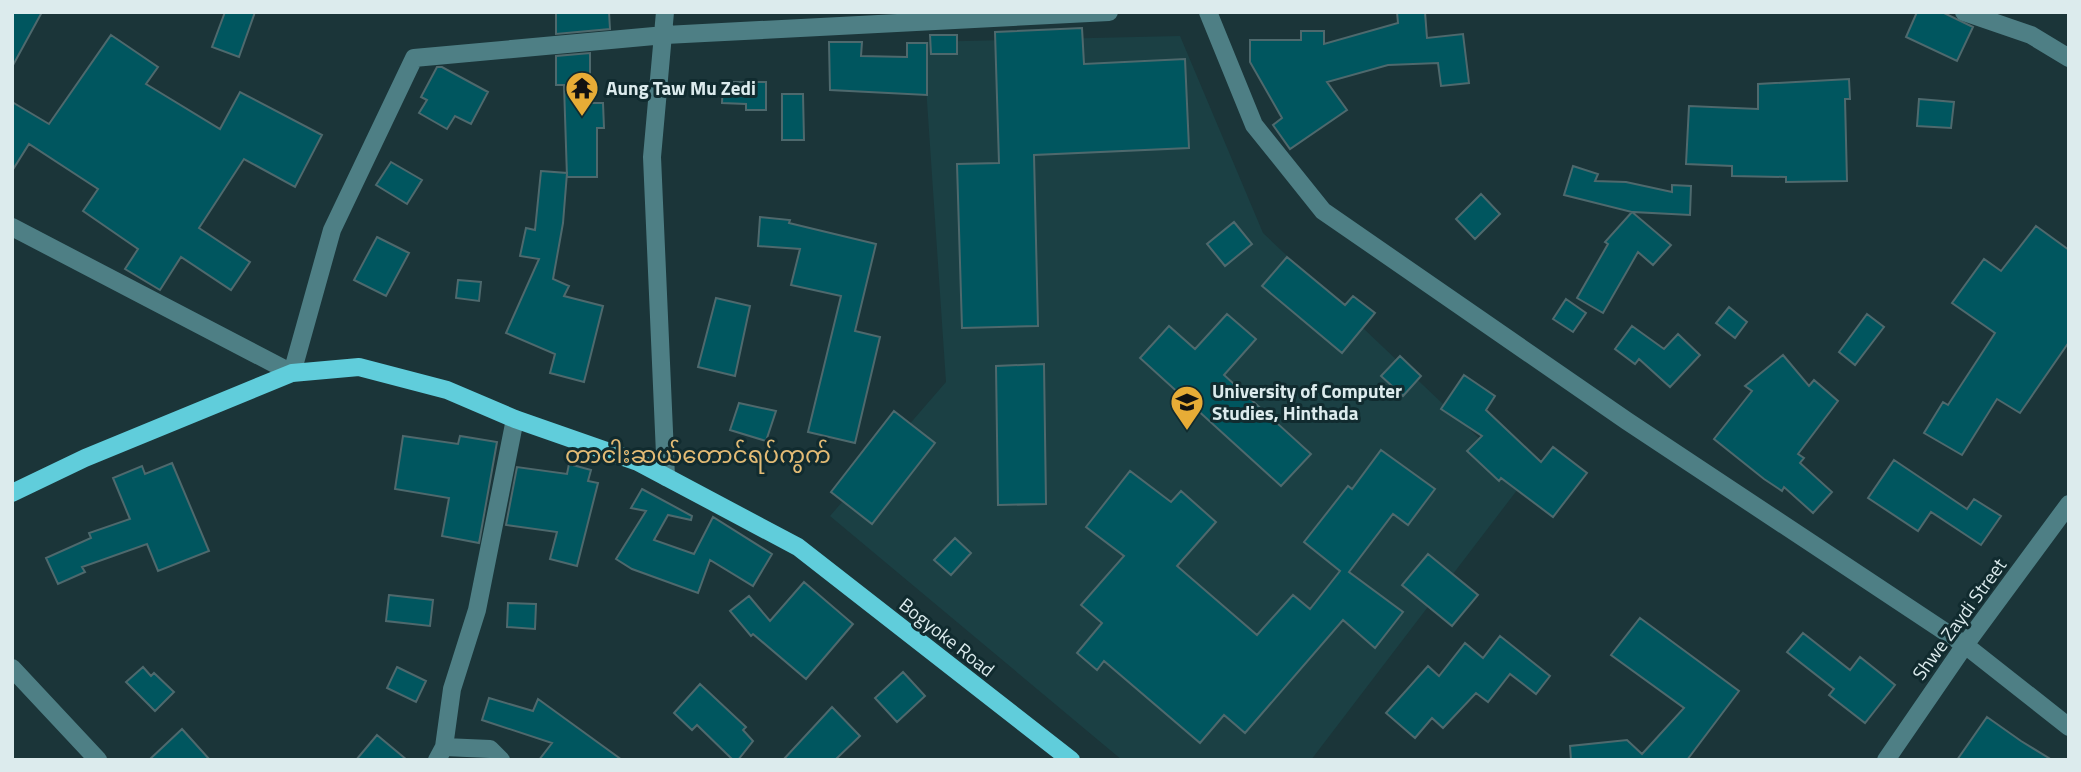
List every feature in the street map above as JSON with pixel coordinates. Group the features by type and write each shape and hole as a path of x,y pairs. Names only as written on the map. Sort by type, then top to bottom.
{"main road":[{"name":"Bogyoke Road","path":"12,493 85,458 292,373 359,367 447,390 515,419 638,462 798,547 1071,760"}],"street":[{"path":"665,12 665,36 652,157 666,477"},
{"path":"12,227 292,373 332,230 414,58 665,36 1109,12"},
{"path":"1208,12 1255,125 1323,211 1627,421 1965,645 2069,727"},
{"path":"1964,12 2031,36 2069,58"},
{"path":"501,760 490,749 440,753 452,689 477,610 515,419"},
{"name":"Shwe Zaydi Street","path":"1886,760 1965,645 2069,504"},
{"path":"12,668 98,760"}],"shaded area":[{"name":"University of Computer Studies, Hinthada","path":"1180,36 1263,233 1524,481 1311,760 1122,760 830,516 946,382 923,42"}],"building":[{"path":"12,12 42,12 12,67"},
{"path":"225,12 255,12 239,57 212,47"},
{"path":"556,12 609,12 610,29 556,34"},
{"path":"1397,12 1425,12 1427,38 1463,34 1469,83 1441,86 1438,63 1388,65 1327,82 1347,110 1290,149 1273,125 1282,118 1250,62 1250,40 1301,40 1301,31 1324,31 1324,44 1398,23"},
{"path":"1917,12 1942,12 1973,27 1957,61 1906,37"},
{"path":"1082,28 1084,64 1185,59 1189,148 1034,155 1038,326 962,328 957,164 999,163 995,32"},
{"path":"111,35 158,67 146,84 220,129 240,92 322,135 295,187 244,159 199,228 250,262 231,290 181,257 160,290 125,269 138,249 83,211 98,189 29,144 12,171 12,102 49,124"},
{"path":"930,35 957,35 957,54 931,54"},
{"path":"829,42 862,42 861,56 907,57 907,43 927,43 927,95 830,90"},
{"path":"590,53 590,103 603,103 604,128 597,128 597,177 567,177 564,85 556,85 556,56"},
{"path":"437,67 442,67 488,92 471,124 455,116 447,129 419,113 427,100 421,97"},
{"path":"1849,79 1850,99 1845,99 1847,181 1786,182 1786,177 1732,176 1732,166 1686,164 1689,106 1758,109 1758,84"},
{"path":"723,82 766,82 766,110 746,110 746,104 722,103"},
{"path":"782,94 803,94 804,140 782,140"},
{"path":"1919,99 1954,102 1951,128 1917,126"},
{"path":"391,162 422,180 407,204 376,185"},
{"path":"1573,166 1598,174 1595,181 1626,182 1672,192 1672,185 1691,186 1690,215 1632,212 1564,195"},
{"path":"541,171 567,173 563,223 553,279 569,286 564,296 603,306 584,382 550,373 555,354 506,333 539,259 520,256 526,228 535,230"},
{"path":"1481,194 1500,214 1475,239 1456,219"},
{"path":"1632,212 1671,245 1653,265 1638,252 1603,313 1577,298 1608,244 1605,242"},
{"path":"760,217 790,220 789,223 876,244 855,331 880,337 855,443 808,432 841,296 791,285 800,249 758,246"},
{"path":"1234,222 1252,244 1225,266 1207,244"},
{"path":"2036,226 2069,250 2069,342 2020,413 1997,399 1962,455 1924,433 1943,402 1948,405 1995,333 1952,303 1984,259 2001,271"},
{"path":"377,237 409,253 386,296 354,280"},
{"path":"1287,257 1345,305 1353,296 1375,313 1342,353 1262,286"},
{"path":"458,280 481,282 479,301 456,298"},
{"path":"716,298 750,306 735,376 698,367"},
{"path":"1566,299 1586,313 1573,332 1553,319"},
{"path":"1729,307 1747,322 1735,338 1716,323"},
{"path":"1227,314 1256,339 1224,375 1311,454 1281,486 1140,358 1169,326 1195,349"},
{"path":"1867,314 1884,327 1855,365 1839,352"},
{"path":"1632,326 1664,349 1678,334 1700,355 1670,387 1639,359 1635,364 1615,349"},
{"path":"1783,355 1809,386 1814,380 1838,401 1798,454 1804,458 1800,463 1832,492 1813,513 1784,487 1782,491 1764,479 1714,439 1752,391 1745,386"},
{"path":"1400,356 1421,376 1403,396 1381,376"},
{"path":"1044,364 1046,504 998,505 996,366"},
{"path":"1464,375 1495,396 1486,410 1541,462 1553,447 1587,473 1553,517 1501,478 1499,481 1467,451 1482,436 1441,409"},
{"path":"739,403 776,411 766,441 730,430"},
{"path":"894,411 935,443 872,524 831,492"},
{"path":"403,436 458,444 460,436 497,442 479,543 442,536 449,498 395,489"},
{"path":"1381,450 1435,489 1408,525 1393,514 1349,572 1403,612 1375,648 1343,620 1245,733 1224,715 1200,743 1104,661 1097,670 1077,653 1102,623 1081,605 1124,556 1086,527 1130,471 1171,502 1181,491 1216,522 1177,566 1257,635 1293,595 1310,609 1340,571 1304,542 1348,486 1352,489"},
{"path":"1894,460 1967,509 1974,499 2001,516 1981,545 1931,512 1918,531 1868,498"},
{"path":"172,463 209,551 158,571 147,544 82,567 85,572 58,584 46,558 91,538 89,533 130,519 113,478 142,466 145,474"},
{"path":"569,464 591,470 588,481 598,483 577,566 550,559 557,532 506,525 517,467 567,474"},
{"path":"642,489 692,516 691,520 668,515 654,540 694,554 713,517 772,554 753,586 710,560 698,593 632,569 616,559 646,511 631,508"},
{"path":"955,538 971,553 951,575 934,560"},
{"path":"1428,554 1478,595 1452,626 1402,585"},
{"path":"804,582 853,624 806,679 753,634 751,636 730,611 749,596 770,621"},
{"path":"389,595 433,600 430,626 386,621"},
{"path":"508,603 536,604 535,629 507,627"},
{"path":"1640,618 1739,691 1687,760 1571,760 1570,746 1627,740 1642,754 1684,708 1611,655"},
{"path":"1803,633 1850,670 1860,657 1895,685 1865,723 1829,695 1834,689 1787,652"},
{"path":"1500,636 1550,676 1536,694 1510,674 1488,702 1476,693 1443,728 1432,718 1415,738 1386,713 1428,666 1439,676 1465,643 1483,658"},
{"path":"143,667 151,676 154,673 174,692 155,711 126,682"},
{"path":"397,667 426,681 416,702 387,688"},
{"path":"903,672 925,696 897,722 875,698"},
{"path":"700,684 746,727 743,730 753,741 738,760 733,760 697,725 692,730 674,713"},
{"path":"489,698 533,711 538,699 622,760 539,760 552,743 482,720"},
{"path":"832,707 860,736 835,760 783,760"},
{"path":"1987,717 2021,741 2052,760 1957,760"},
{"path":"182,729 210,760 149,760"},
{"path":"377,735 407,760 356,760"}],"place":[{"name":"Aung Taw Mu Zedi","path":"582,118"},
{"name":"University of Computer Studies, Hinthada","path":"1187,432"}],"district":[{"name":"တာငါးဆယ်တောင်ရပ်ကွက်","path":"698,455"}]}
